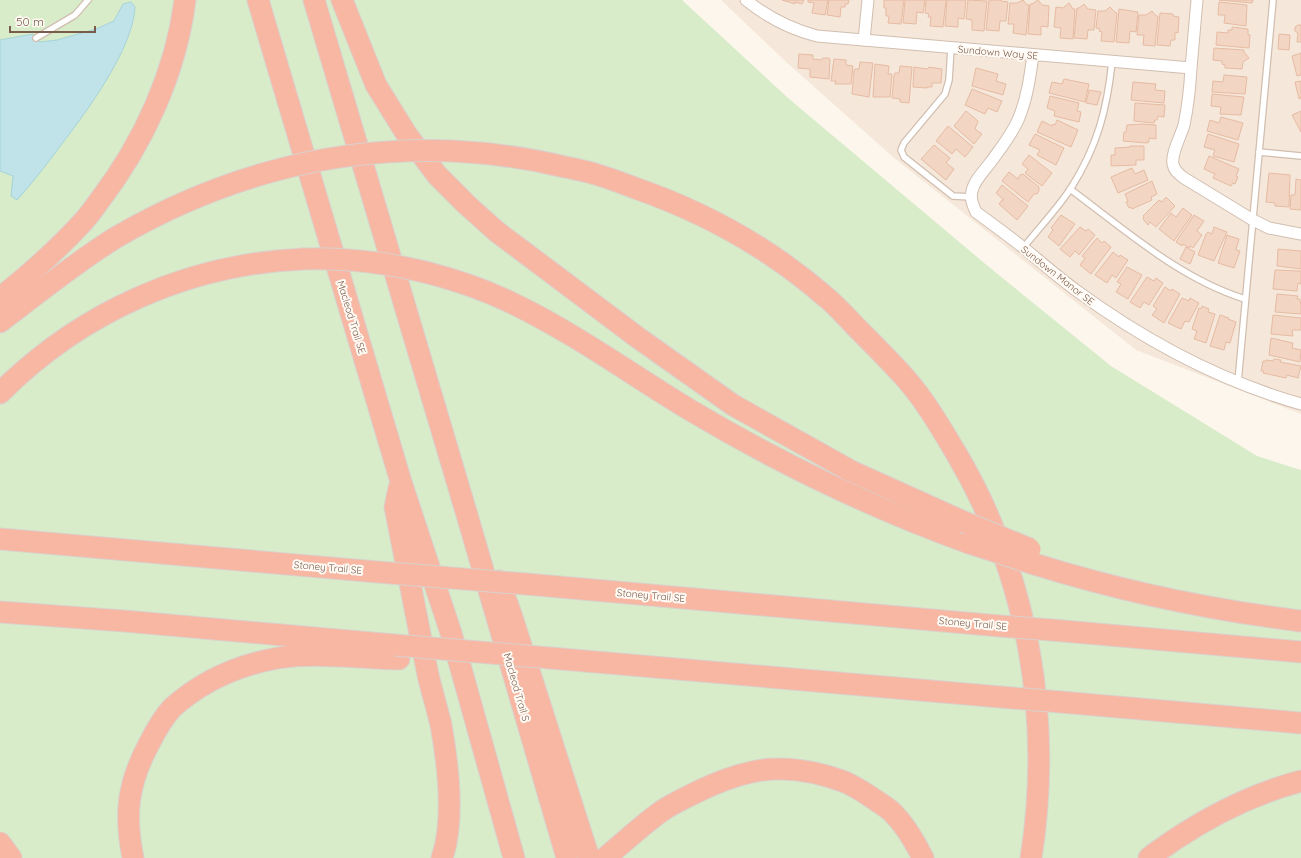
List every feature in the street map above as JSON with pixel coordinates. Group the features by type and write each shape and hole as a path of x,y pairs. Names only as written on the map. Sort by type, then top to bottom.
{"highway":[{"path":"0,298 35,270 82,223 126,163 154,109 168,72 177,41 185,0"},
{"name":"Macleod Trail SE","path":"258,0 401,482 451,633 514,858"},
{"path":"314,0 467,515 489,554 512,614 589,858"},
{"path":"342,0 376,85 407,135 437,175 496,231 638,337 733,405 851,471 964,522 1032,557"},
{"path":"0,322 62,275 115,238 172,208 222,187 277,170 302,164 351,156 410,151 452,151 527,158 593,173 658,196 695,212 739,235 797,274 828,299 908,382 943,431 970,476 989,519 1012,579 1021,610 1033,675 1038,721 1038,794 1035,833 1031,858"},
{"path":"0,393 33,362 66,337 100,316 136,297 181,280 221,269 264,262 303,259 353,260 389,264 467,284 514,304 561,329 684,406 768,454 861,499 910,520 969,543 1032,557 1066,562 1164,593 1191,604 1301,621"},
{"path":"401,482 395,507 440,725 447,767 449,806 446,848 442,858"},
{"name":"Macleod Trail S","path":"467,515 567,858"},
{"name":"Stoney Trail SE","path":"0,539 1301,652"},
{"path":"0,612 124,621 397,652"},
{"path":"133,858 128,818 131,788 140,760 154,734 171,710 193,691 239,667 277,658 397,652 519,655 1301,723"},
{"path":"610,854 660,812 678,801 718,782 738,775 760,770 782,768 808,770 854,786 893,812 907,828 923,858"},
{"path":"1149,858 1193,828 1231,808 1276,788 1301,781"},
{"path":"0,843 11,858"}],"street":[{"name":"Sundown Way SE","path":"746,0 777,22 817,36 1191,68"},
{"path":"864,40 868,0"},
{"path":"1197,0 1189,94 1184,125 1173,155 1172,163 1175,171 1253,220 1269,228 1301,234"},
{"path":"971,197 975,183 1009,138 1018,120 1025,102 1033,55"},
{"name":"Sundown Manor SE","path":"971,197 972,204 976,212 1076,290 1134,330 1238,383 1301,404"}],"lane":[{"path":"36,38 75,15 88,0"},
{"path":"1238,383 1273,0"},
{"path":"951,48 949,80 945,94 904,143 901,150 904,157 953,196 971,197"},
{"path":"1023,248 1070,189 1093,147 1103,120 1112,62"},
{"path":"1259,152 1301,156"},
{"path":"1070,189 1156,254 1225,293 1245,299"}],"shaded area":[{"path":"721,0 1301,0 1301,414 1136,350 893,157 784,60"}],"green space":[{"path":"0,0 682,0 788,98 989,267 1111,366 1257,456 1301,470 1301,858 0,858"}],"water":[{"path":"131,2 135,7 132,24 118,60 72,131 17,200 11,196 13,176 0,171 0,40 33,34 40,42 57,40 96,29 114,21 123,4"}],"building":[{"path":"782,0 804,0 802,4 795,2 795,4"},
{"path":"808,0 828,0 825,15 812,13 814,3 808,2"},
{"path":"829,0 849,0 848,4 845,4 845,7 841,7 840,17 827,15"},
{"path":"884,0 904,0 901,24 888,23 889,16 886,16"},
{"path":"905,0 925,0 923,13 917,12 916,24 903,23"},
{"path":"926,0 946,0 943,27 930,26 931,17 928,17 929,14 925,13"},
{"path":"947,0 966,0 964,19 958,18 958,27 945,26"},
{"path":"968,0 987,1 984,31 972,30 972,20 966,19"},
{"path":"989,0 1008,2 1006,21 1000,21 999,31 986,30"},
{"path":"1023,0 1027,5 1029,5 1026,35 1013,33 1014,24 1008,24 1010,3 1017,3"},
{"path":"1038,0 1042,5 1049,6 1048,27 1041,26 1041,35 1028,34 1030,4"},
{"path":"1219,0 1253,0 1252,3"},
{"path":"1219,2 1247,5 1246,26 1224,23 1225,15 1218,15"},
{"path":"1069,3 1073,9 1075,9 1073,39 1060,38 1061,28 1054,27 1056,7 1063,8"},
{"path":"1084,4 1088,9 1096,10 1094,30 1088,30 1087,39 1074,38 1077,8"},
{"path":"1110,7 1117,13 1114,42 1101,41 1102,32 1099,31 1100,29 1096,28 1098,11 1105,11"},
{"path":"1119,9 1138,12 1136,32 1130,31 1129,43 1116,42"},
{"path":"1152,11 1156,16 1158,16 1155,46 1143,45 1144,35 1137,35 1139,15 1146,15"},
{"path":"1160,13 1173,14 1173,16 1179,17 1178,33 1175,32 1175,40 1171,40 1170,46 1157,45"},
{"path":"1301,25 1301,42 1297,42 1298,33 1295,31 1295,27"},
{"path":"1232,27 1248,29 1248,35 1250,35 1249,48 1216,45 1217,32 1228,33 1228,30 1232,30"},
{"path":"1279,34 1290,35 1289,50 1278,49"},
{"path":"1214,48 1244,50 1249,58 1243,62 1242,69 1225,68 1222,61 1213,60"},
{"path":"1301,53 1301,75 1297,76 1292,56"},
{"path":"799,54 813,55 813,59 821,60 823,58 829,58 829,79 810,77 810,69 798,68"},
{"path":"834,59 846,60 846,65 853,66 851,84 835,84 836,81 831,81"},
{"path":"860,62 873,63 869,97 852,94 854,71 855,69 859,69"},
{"path":"875,64 889,66 888,74 892,74 890,97 873,97"},
{"path":"900,66 912,67 909,103 900,102 900,99 892,98 894,76 895,73 899,73"},
{"path":"914,67 942,69 941,83 932,83 932,87 927,88 913,87"},
{"path":"976,68 998,74 996,81 1006,84 1003,95 972,86"},
{"path":"1224,75 1247,77 1245,94 1212,92 1213,81 1223,82"},
{"path":"1064,79 1089,84 1085,102 1049,93 1052,82 1062,84"},
{"path":"1301,81 1301,98 1299,99 1295,82"},
{"path":"1133,82 1156,84 1155,90 1165,91 1164,103 1131,100"},
{"path":"972,89 1002,101 997,112 988,108 985,114 965,105"},
{"path":"1089,90 1101,92 1097,105 1086,103"},
{"path":"1212,94 1244,97 1241,115 1220,114 1221,107 1211,106"},
{"path":"1050,96 1079,103 1077,111 1081,112 1079,122 1054,116 1055,111 1047,108"},
{"path":"1135,103 1165,105 1164,117 1158,116 1154,123 1134,121"},
{"path":"966,111 978,121 975,129 982,134 974,144 954,126"},
{"path":"1301,111 1301,132 1292,115"},
{"path":"1221,117 1243,123 1238,140 1207,131 1210,120 1219,123"},
{"path":"1057,120 1078,130 1071,147 1037,132 1042,121 1052,126 1053,124 1055,125"},
{"path":"1127,125 1156,125 1156,139 1149,138 1149,142 1146,143 1123,141 1124,132 1126,132"},
{"path":"948,126 973,147 965,157 956,149 952,154 936,141"},
{"path":"1035,134 1064,148 1056,165 1037,155 1040,150 1029,145"},
{"path":"1208,134 1239,144 1234,162 1213,156 1215,150 1204,147"},
{"path":"934,145 950,158 946,163 954,169 946,180 921,159"},
{"path":"1144,146 1144,160 1136,160 1136,165 1111,166 1111,155 1115,155 1115,148"},
{"path":"1029,155 1052,173 1042,186 1025,173 1028,169 1022,164"},
{"path":"1209,156 1239,169 1235,184 1233,183 1231,186 1213,178 1215,174 1204,169"},
{"path":"1132,168 1135,174 1144,170 1148,180 1118,193 1111,177"},
{"path":"1009,172 1018,179 1020,175 1023,174 1039,187 1037,194 1034,194 1028,202 1002,181"},
{"path":"1269,173 1290,175 1289,207 1275,206 1275,203 1266,202"},
{"path":"1296,179 1301,180 1301,210 1290,209 1291,195 1295,195"},
{"path":"1152,181 1157,194 1151,197 1152,200 1132,209 1131,207 1129,208 1126,202 1128,201 1125,194"},
{"path":"1002,185 1028,206 1017,220 999,204 1002,200 1004,200 996,193"},
{"path":"1166,197 1175,206 1156,227 1150,222 1148,225 1143,219 1143,216 1159,200 1162,202"},
{"path":"1183,208 1192,215 1174,241 1159,229 1171,213 1176,217"},
{"path":"1061,215 1075,224 1059,246 1048,237 1053,230 1051,228"},
{"path":"1194,215 1204,221 1197,231 1202,235 1193,248 1190,246 1189,248 1176,242"},
{"path":"1080,227 1086,231 1088,229 1095,235 1079,255 1075,251 1070,257 1060,249"},
{"path":"1214,227 1227,232 1214,261 1198,255 1206,234 1208,232 1212,234"},
{"path":"1227,235 1239,239 1236,250 1240,251 1234,268 1218,263"},
{"path":"1097,238 1102,243 1104,241 1111,247 1091,274 1080,265 1085,258 1082,256"},
{"path":"1186,247 1195,252 1190,264 1180,259"},
{"path":"1278,249 1301,251 1301,269 1277,266"},
{"path":"1113,252 1119,257 1120,255 1128,260 1116,278 1112,275 1107,283 1095,275"},
{"path":"1127,267 1142,275 1128,299 1116,292 1121,284 1117,282"},
{"path":"1275,270 1301,271 1301,284 1298,283 1297,291 1273,289"},
{"path":"1147,277 1154,281 1156,278 1163,283 1149,305 1144,302 1140,308 1130,302"},
{"path":"1165,287 1180,294 1164,323 1152,315 1157,309 1153,306"},
{"path":"1277,294 1298,296 1297,299 1300,299 1301,303 1301,314 1275,312"},
{"path":"1182,298 1189,301 1190,298 1199,303 1189,322 1185,321 1181,329 1168,323"},
{"path":"1202,306 1209,309 1208,312 1215,314 1206,343 1194,339 1197,331 1192,329 1199,308 1201,309"},
{"path":"1220,315 1236,322 1230,343 1226,342 1224,350 1210,346"},
{"path":"1273,315 1301,318 1301,330 1292,330 1293,336 1271,334"},
{"path":"1271,338 1293,343 1292,348 1301,350 1300,362 1269,355"},
{"path":"1274,359 1281,360 1280,362 1301,366 1298,378 1287,375 1286,378 1263,373 1264,371 1261,371 1263,361 1273,361"}]}
